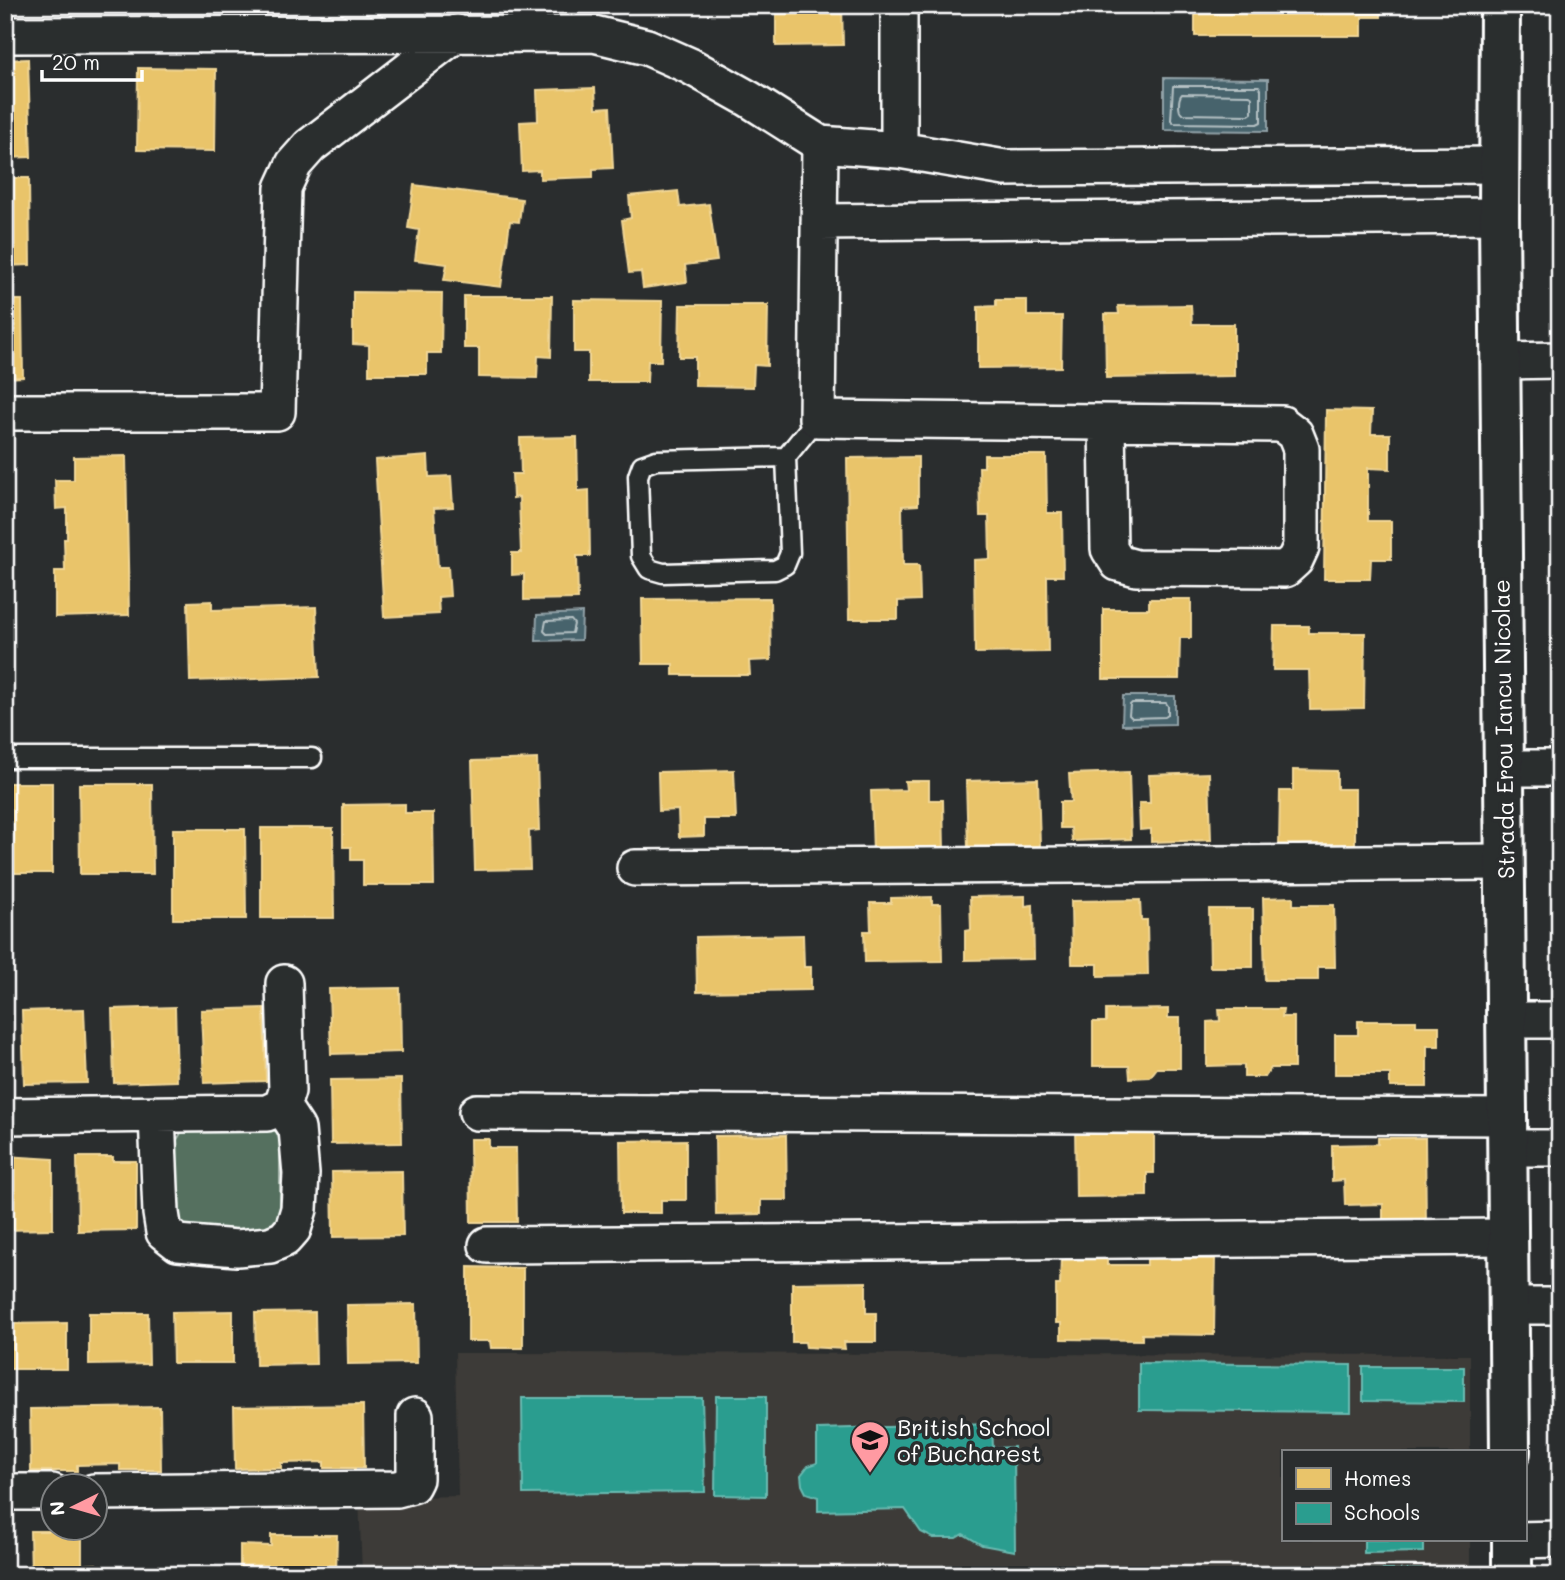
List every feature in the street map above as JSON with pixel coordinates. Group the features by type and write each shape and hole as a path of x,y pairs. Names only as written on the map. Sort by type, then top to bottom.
{"street":[{"path":"899,5 900,150"},
{"name":"Strada Erou Iancu Nicolae","path":"1500,5 1500,361 1510,1450"},
{"path":"5,35 250,20 457,33 593,19 690,66 820,144 900,150 1005,168 1499,165"},
{"path":"5,412 277,412 283,188 294,164 310,146 342,119 457,33"},
{"path":"820,144 817,419 1282,424 1295,434 1301,449 1301,547 1295,560 1285,569 1136,568 1118,563 1109,549 1107,423"},
{"path":"819,222 1499,216"},
{"path":"1500,361 1560,360"},
{"path":"1503,768 1560,768"},
{"path":"635,868 1504,862"},
{"path":"5,1116 267,1113 282,1106 287,1091 284,983"},
{"path":"1506,1020 1560,1020"},
{"path":"157,1115 164,1232 178,1243 237,1248 270,1245 284,1239 293,1229 299,1209 298,1140 297,1129 282,1106"},
{"path":"477,1112 1508,1132 1560,1147"},
{"path":"487,1245 1508,1237"},
{"path":"1509,1306 1560,1306"},
{"path":"108,1492 397,1489 412,1485 415,1479 415,1416"},
{"path":"5,1492 38,1492"},
{"path":"1526,1540 1560,1539"},
{"path":"1511,1542 1512,1575"}],"lane":[{"path":"786,457 656,460 642,465 638,476 642,556 649,569 663,573 775,570 785,565 790,553 786,457 817,419"},
{"path":"5,758 312,758"}],"shaded area":[{"name":"British School of Bucharest","path":"455,1353 1470,1355 1470,1450 1282,1450 1282,1542 1470,1542 1470,1575 362,1575 359,1498 458,1496"}],"green space":[{"path":"267,1126 277,1132 280,1142 280,1221 271,1228 194,1230 183,1225 176,1213 174,1145 181,1133 191,1128"}],"water":[{"path":"1164,78 1268,79 1268,131 1164,130"},
{"path":"582,613 581,640 536,641 537,615"},
{"path":"1123,696 1175,696 1175,724 1122,725"}],"building: Homes":[{"path":"776,5 842,5 843,45 776,46"},
{"path":"1195,5 1381,5 1381,17 1362,17 1362,36 1195,36"},
{"path":"28,59 31,157 5,158 5,60"},
{"path":"138,68 216,69 215,151 137,150"},
{"path":"595,88 596,108 610,107 613,168 593,169 593,177 540,179 540,170 522,171 520,122 538,121 537,90"},
{"path":"5,178 29,178 30,265 5,266"},
{"path":"414,185 522,199 519,222 510,221 501,287 444,280 447,264 415,260 419,230 408,228"},
{"path":"678,191 680,207 709,204 717,261 685,265 687,282 643,288 641,272 629,273 622,220 631,218 629,196"},
{"path":"353,292 442,293 441,353 427,353 427,374 369,374 369,345 353,344"},
{"path":"464,296 552,296 551,357 538,356 537,378 479,377 479,348 464,348"},
{"path":"5,300 22,300 23,377 5,378"},
{"path":"574,300 662,301 661,361 648,361 647,382 589,382 589,352 574,352"},
{"path":"996,300 1027,300 1027,316 1062,316 1061,367 978,368 978,307 996,306"},
{"path":"680,305 768,305 767,366 754,365 753,387 695,386 695,357 679,357"},
{"path":"1191,305 1192,324 1234,324 1234,376 1106,378 1105,314 1119,314 1118,306"},
{"path":"1326,410 1372,411 1371,434 1390,434 1390,469 1368,468 1368,521 1391,521 1391,559 1371,559 1370,579 1324,579"},
{"path":"577,437 578,491 589,490 590,556 577,556 578,599 524,600 524,574 512,575 512,553 521,553 519,497 513,498 512,474 521,474 520,438"},
{"path":"984,455 1046,455 1047,513 1062,513 1063,576 1047,576 1048,652 975,653 974,560 990,559 989,516 980,516 979,467 984,467"},
{"path":"126,456 129,615 55,617 55,571 65,571 67,508 56,509 55,480 74,480 74,457"},
{"path":"428,456 429,477 451,476 453,507 434,508 438,567 448,567 450,596 438,597 439,614 384,617 375,460"},
{"path":"918,457 918,505 902,506 903,565 919,565 920,600 898,601 898,619 849,619 847,458"},
{"path":"770,598 771,660 749,661 750,675 673,675 673,664 643,664 642,599"},
{"path":"1149,599 1191,599 1191,638 1180,638 1179,679 1103,679 1103,609 1149,609"},
{"path":"212,601 212,610 316,607 319,677 190,681 188,602"},
{"path":"1274,626 1309,626 1309,633 1365,633 1364,708 1310,709 1309,670 1273,670"},
{"path":"537,759 539,830 529,831 530,869 475,870 472,761"},
{"path":"734,770 736,819 704,819 704,836 679,837 678,810 659,811 658,772"},
{"path":"1293,770 1337,771 1337,789 1355,789 1355,846 1279,846 1280,791 1293,791"},
{"path":"1129,772 1131,839 1072,841 1071,828 1060,828 1060,802 1071,802 1069,774"},
{"path":"1209,773 1211,840 1151,842 1151,829 1140,830 1139,803 1150,803 1149,775"},
{"path":"1038,779 1040,846 968,848 966,781"},
{"path":"905,781 929,781 929,800 943,800 944,851 873,853 871,791 906,790"},
{"path":"5,783 52,783 52,873 5,873"},
{"path":"79,784 152,784 153,874 80,874"},
{"path":"405,804 405,813 433,813 434,885 363,885 363,860 351,860 351,847 343,847 343,805"},
{"path":"261,828 333,828 334,918 261,918"},
{"path":"173,829 245,829 246,919 173,919"},
{"path":"1025,896 1025,906 1033,905 1034,959 965,960 965,931 971,930 970,897"},
{"path":"932,897 932,904 941,904 942,961 865,962 864,931 871,931 870,903 891,903 891,898"},
{"path":"1293,897 1293,905 1334,905 1335,967 1318,967 1318,980 1265,980 1263,898"},
{"path":"1140,900 1141,920 1147,920 1148,975 1098,976 1098,964 1072,964 1071,901"},
{"path":"1209,909 1253,909 1253,967 1210,967"},
{"path":"803,935 804,967 811,967 811,990 697,992 696,937"},
{"path":"400,988 401,1052 331,1054 329,989"},
{"path":"175,1007 177,1081 114,1083 112,1009"},
{"path":"264,1008 266,1081 204,1083 201,1010"},
{"path":"84,1009 87,1083 24,1084 22,1011"},
{"path":"1168,1009 1168,1018 1180,1018 1180,1068 1157,1068 1150,1077 1130,1078 1129,1066 1093,1066 1093,1022 1106,1022 1106,1010"},
{"path":"1219,1009 1283,1009 1282,1017 1294,1017 1294,1068 1271,1068 1265,1077 1244,1077 1244,1065 1207,1066 1207,1022 1220,1021"},
{"path":"1358,1021 1416,1021 1416,1026 1439,1026 1439,1046 1427,1046 1427,1087 1390,1087 1390,1074 1335,1074 1335,1035 1358,1035"},
{"path":"401,1079 402,1143 331,1144 330,1080"},
{"path":"1154,1123 1154,1173 1147,1173 1147,1196 1076,1197 1075,1124"},
{"path":"786,1135 787,1200 761,1200 761,1214 716,1215 715,1136"},
{"path":"1378,1138 1425,1138 1426,1225 1383,1226 1383,1204 1345,1205 1344,1180 1332,1181 1332,1145 1378,1144"},
{"path":"470,1139 489,1139 489,1148 516,1148 517,1222 471,1222"},
{"path":"686,1140 686,1200 661,1200 661,1213 621,1213 620,1141"},
{"path":"5,1156 53,1159 53,1229 5,1230"},
{"path":"77,1157 113,1157 113,1161 136,1161 136,1230 78,1231"},
{"path":"402,1171 403,1236 333,1237 332,1172"},
{"path":"1061,1256 1107,1256 1107,1265 1147,1265 1147,1258 1215,1259 1214,1335 1142,1334 1142,1340 1061,1339 1061,1323 1056,1323 1056,1285 1060,1285"},
{"path":"468,1267 523,1268 523,1348 491,1348 490,1341 468,1341"},
{"path":"866,1282 866,1313 876,1313 876,1342 844,1342 845,1349 806,1347 805,1342 792,1342 792,1283"},
{"path":"416,1304 417,1363 348,1364 347,1305"},
{"path":"233,1311 233,1363 173,1363 172,1312"},
{"path":"315,1312 316,1364 256,1365 255,1313"},
{"path":"89,1313 148,1313 149,1364 89,1365"},
{"path":"67,1323 67,1369 5,1369 5,1324"},
{"path":"363,1405 364,1468 324,1468 324,1462 281,1463 281,1468 235,1469 234,1407"},
{"path":"160,1407 161,1470 120,1470 120,1464 77,1465 77,1471 31,1471 30,1409"},
{"path":"30,1531 38,1531 38,1542 82,1542 82,1565 96,1564 96,1575 31,1575"},
{"path":"271,1535 337,1535 336,1575 240,1575 240,1545 271,1546"}],"building: Schools":[{"path":"1139,1363 1351,1365 1351,1412 1139,1410"},
{"path":"1363,1367 1464,1367 1464,1402 1363,1401"},
{"path":"716,1396 766,1396 766,1496 715,1495"},
{"path":"522,1398 702,1398 705,1492 523,1494"},
{"path":"992,1424 993,1448 1014,1447 1015,1551 982,1545 963,1534 956,1538 933,1538 921,1532 905,1509 818,1511 818,1497 806,1493 802,1485 801,1475 808,1466 817,1463 817,1429"},
{"path":"1364,1542 1424,1542 1424,1552 1364,1553"},
{"path":"1460,1569 1460,1575 1344,1575 1344,1571"}],"place":[{"name":"British School of Bucharest","path":"870,1474"}]}
